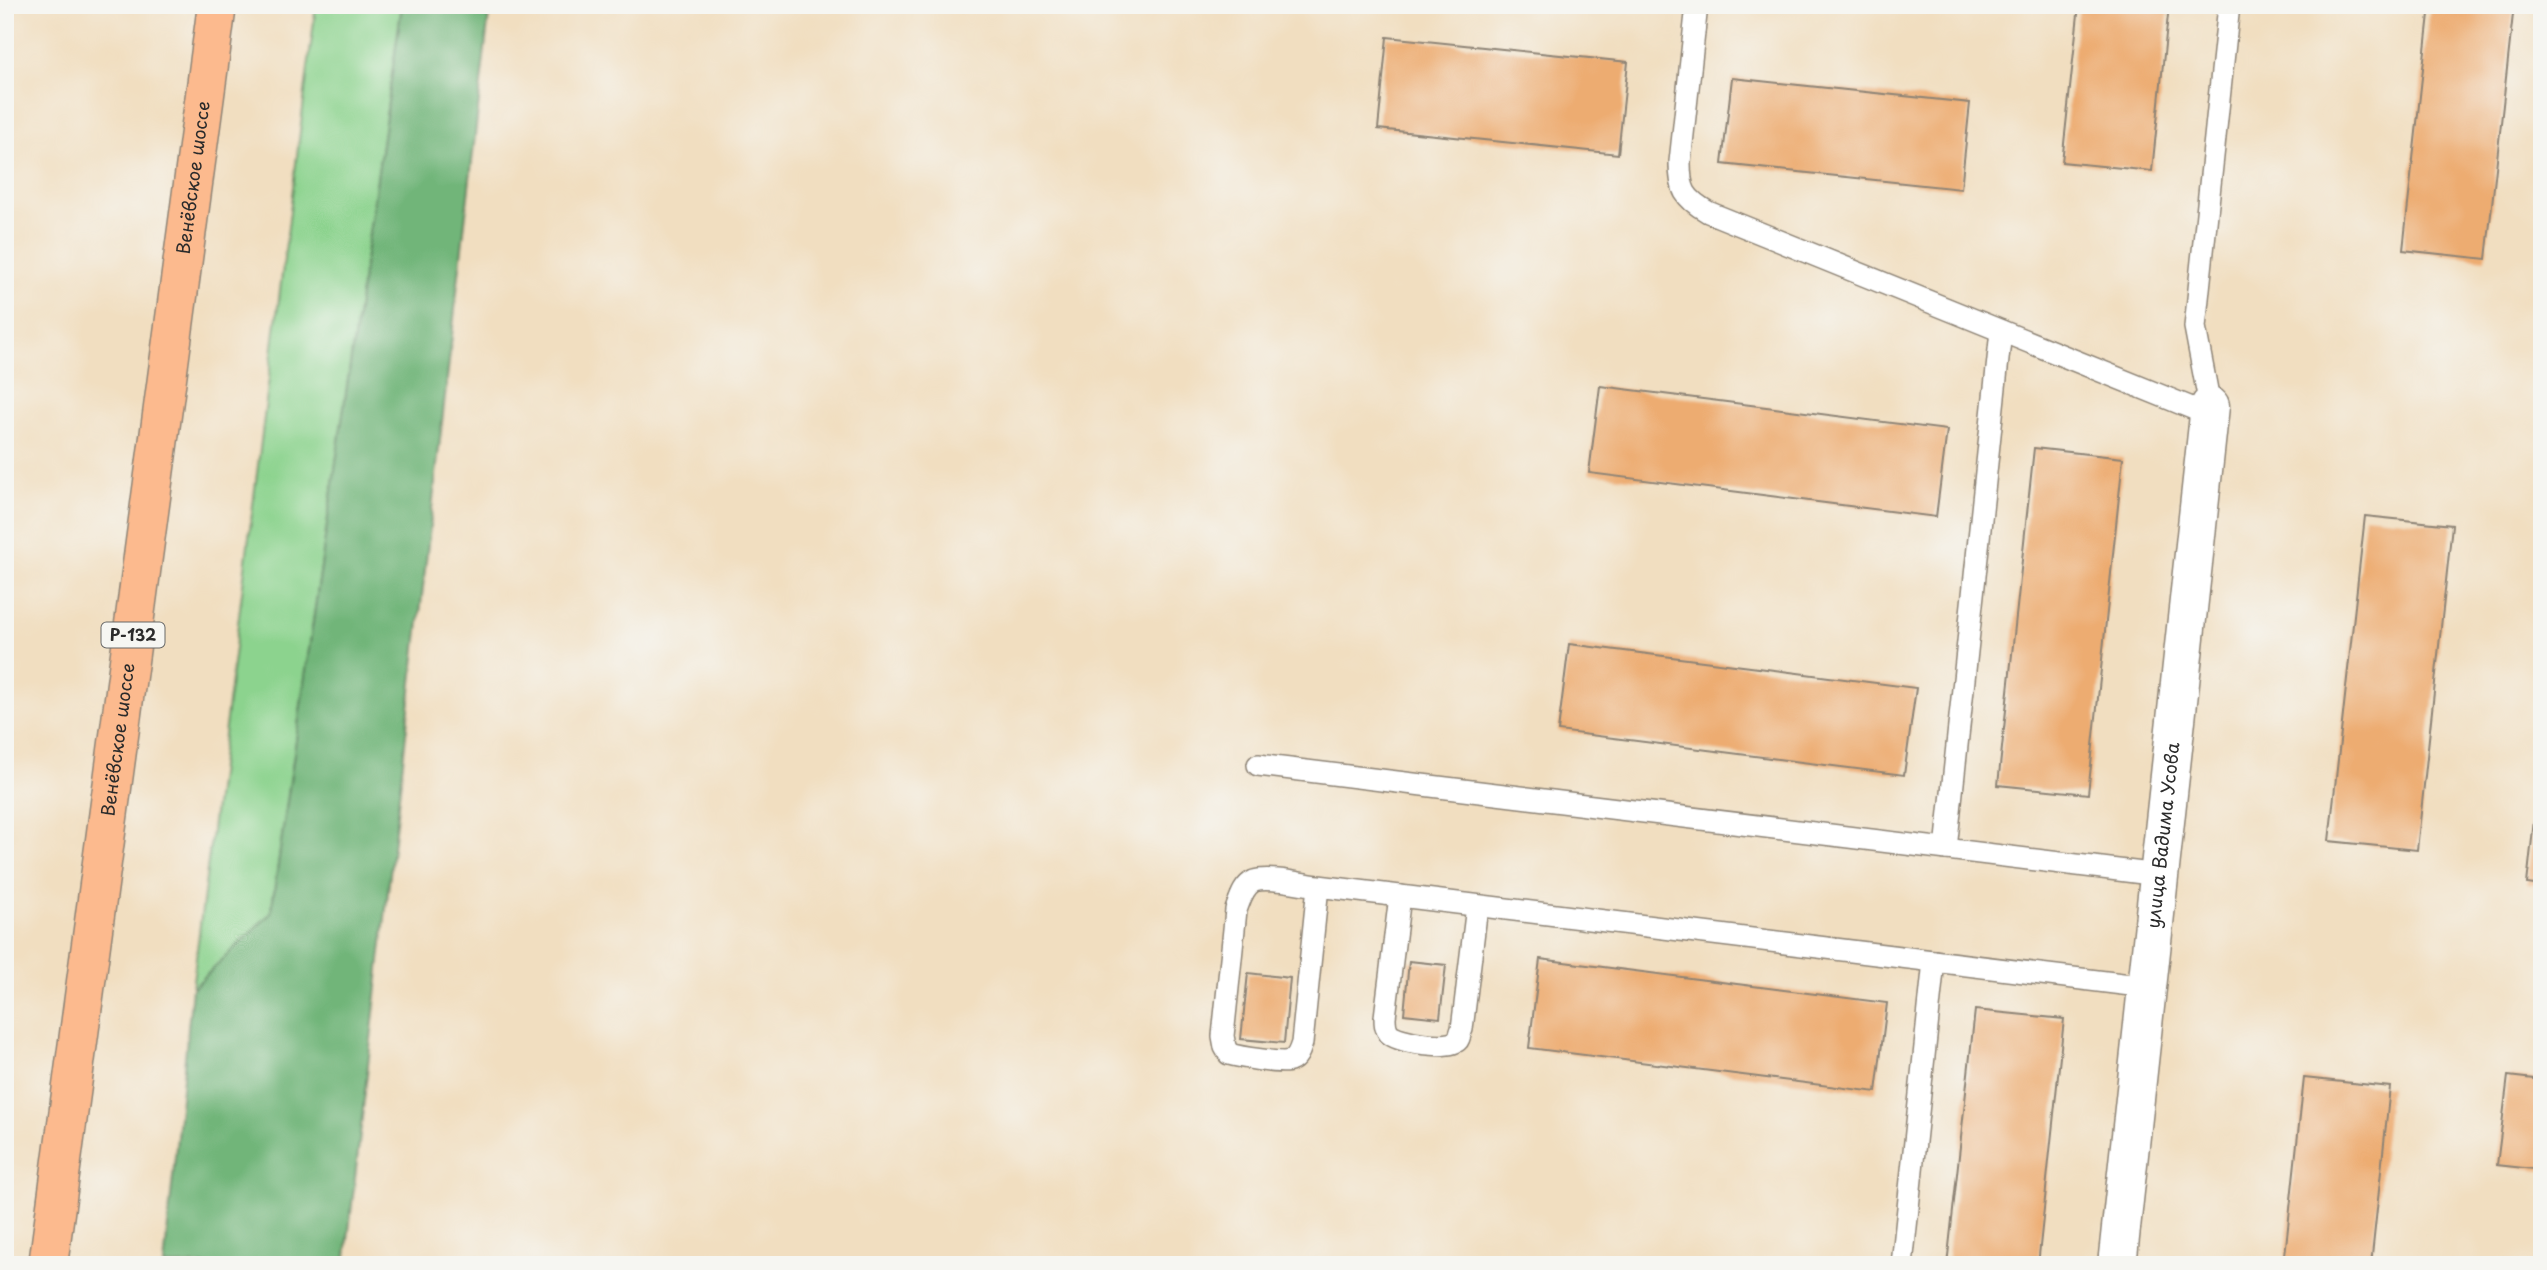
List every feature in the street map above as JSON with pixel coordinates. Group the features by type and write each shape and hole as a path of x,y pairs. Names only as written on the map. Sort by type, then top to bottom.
{"main road":[{"name":"Венёвское шоссе","path":"48,1265 217,5"}],"street":[{"name":"улица Вадима Усова","path":"2117,1265 2209,410"}],"lane":[{"path":"1696,5 1680,162 1680,184 1690,201 1708,212 2001,331 2209,410"},
{"path":"2209,410 2195,327 2229,5"},
{"path":"1946,849 2001,331"},
{"path":"1258,765 2159,875"},
{"path":"1318,886 1302,1043 1298,1055 1290,1061 1280,1061 1229,1054 1224,1047 1223,1036 1236,910 1243,891 1254,881 1268,880 1318,886 1400,896 1477,906 2147,987"},
{"path":"1400,896 1385,1017 1386,1029 1391,1036 1415,1042 1450,1045 1458,1040 1462,1030 1477,906"},
{"path":"1902,1265 1934,961"}],"green space":[{"path":"316,5 402,5 271,913 192,989"},
{"path":"402,5 490,5 345,1265 164,1265 192,989 271,913"}],"building":[{"path":"2079,5 2169,5 2152,171 2062,162"},
{"path":"2430,5 2514,5 2486,259 2403,250"},
{"path":"1387,37 1628,62 1618,154 1378,129"},
{"path":"1732,78 1970,103 1961,189 1722,164"},
{"path":"1600,386 1947,430 1936,517 1589,473"},
{"path":"2034,448 2123,458 2088,794 1998,785"},
{"path":"2365,516 2452,525 2417,850 2329,841"},
{"path":"1569,644 1916,688 1904,775 1558,731"},
{"path":"2537,793 2542,793 2542,886 2527,884"},
{"path":"1540,959 1887,1003 1876,1092 1529,1048"},
{"path":"1409,961 1446,965 1440,1018 1404,1014"},
{"path":"1248,973 1290,978 1284,1043 1241,1039"},
{"path":"1975,1010 2064,1019 2038,1265 1947,1265"},
{"path":"2508,1076 2542,1080 2542,1170 2497,1165"},
{"path":"2304,1078 2390,1087 2371,1265 2284,1265"}]}
